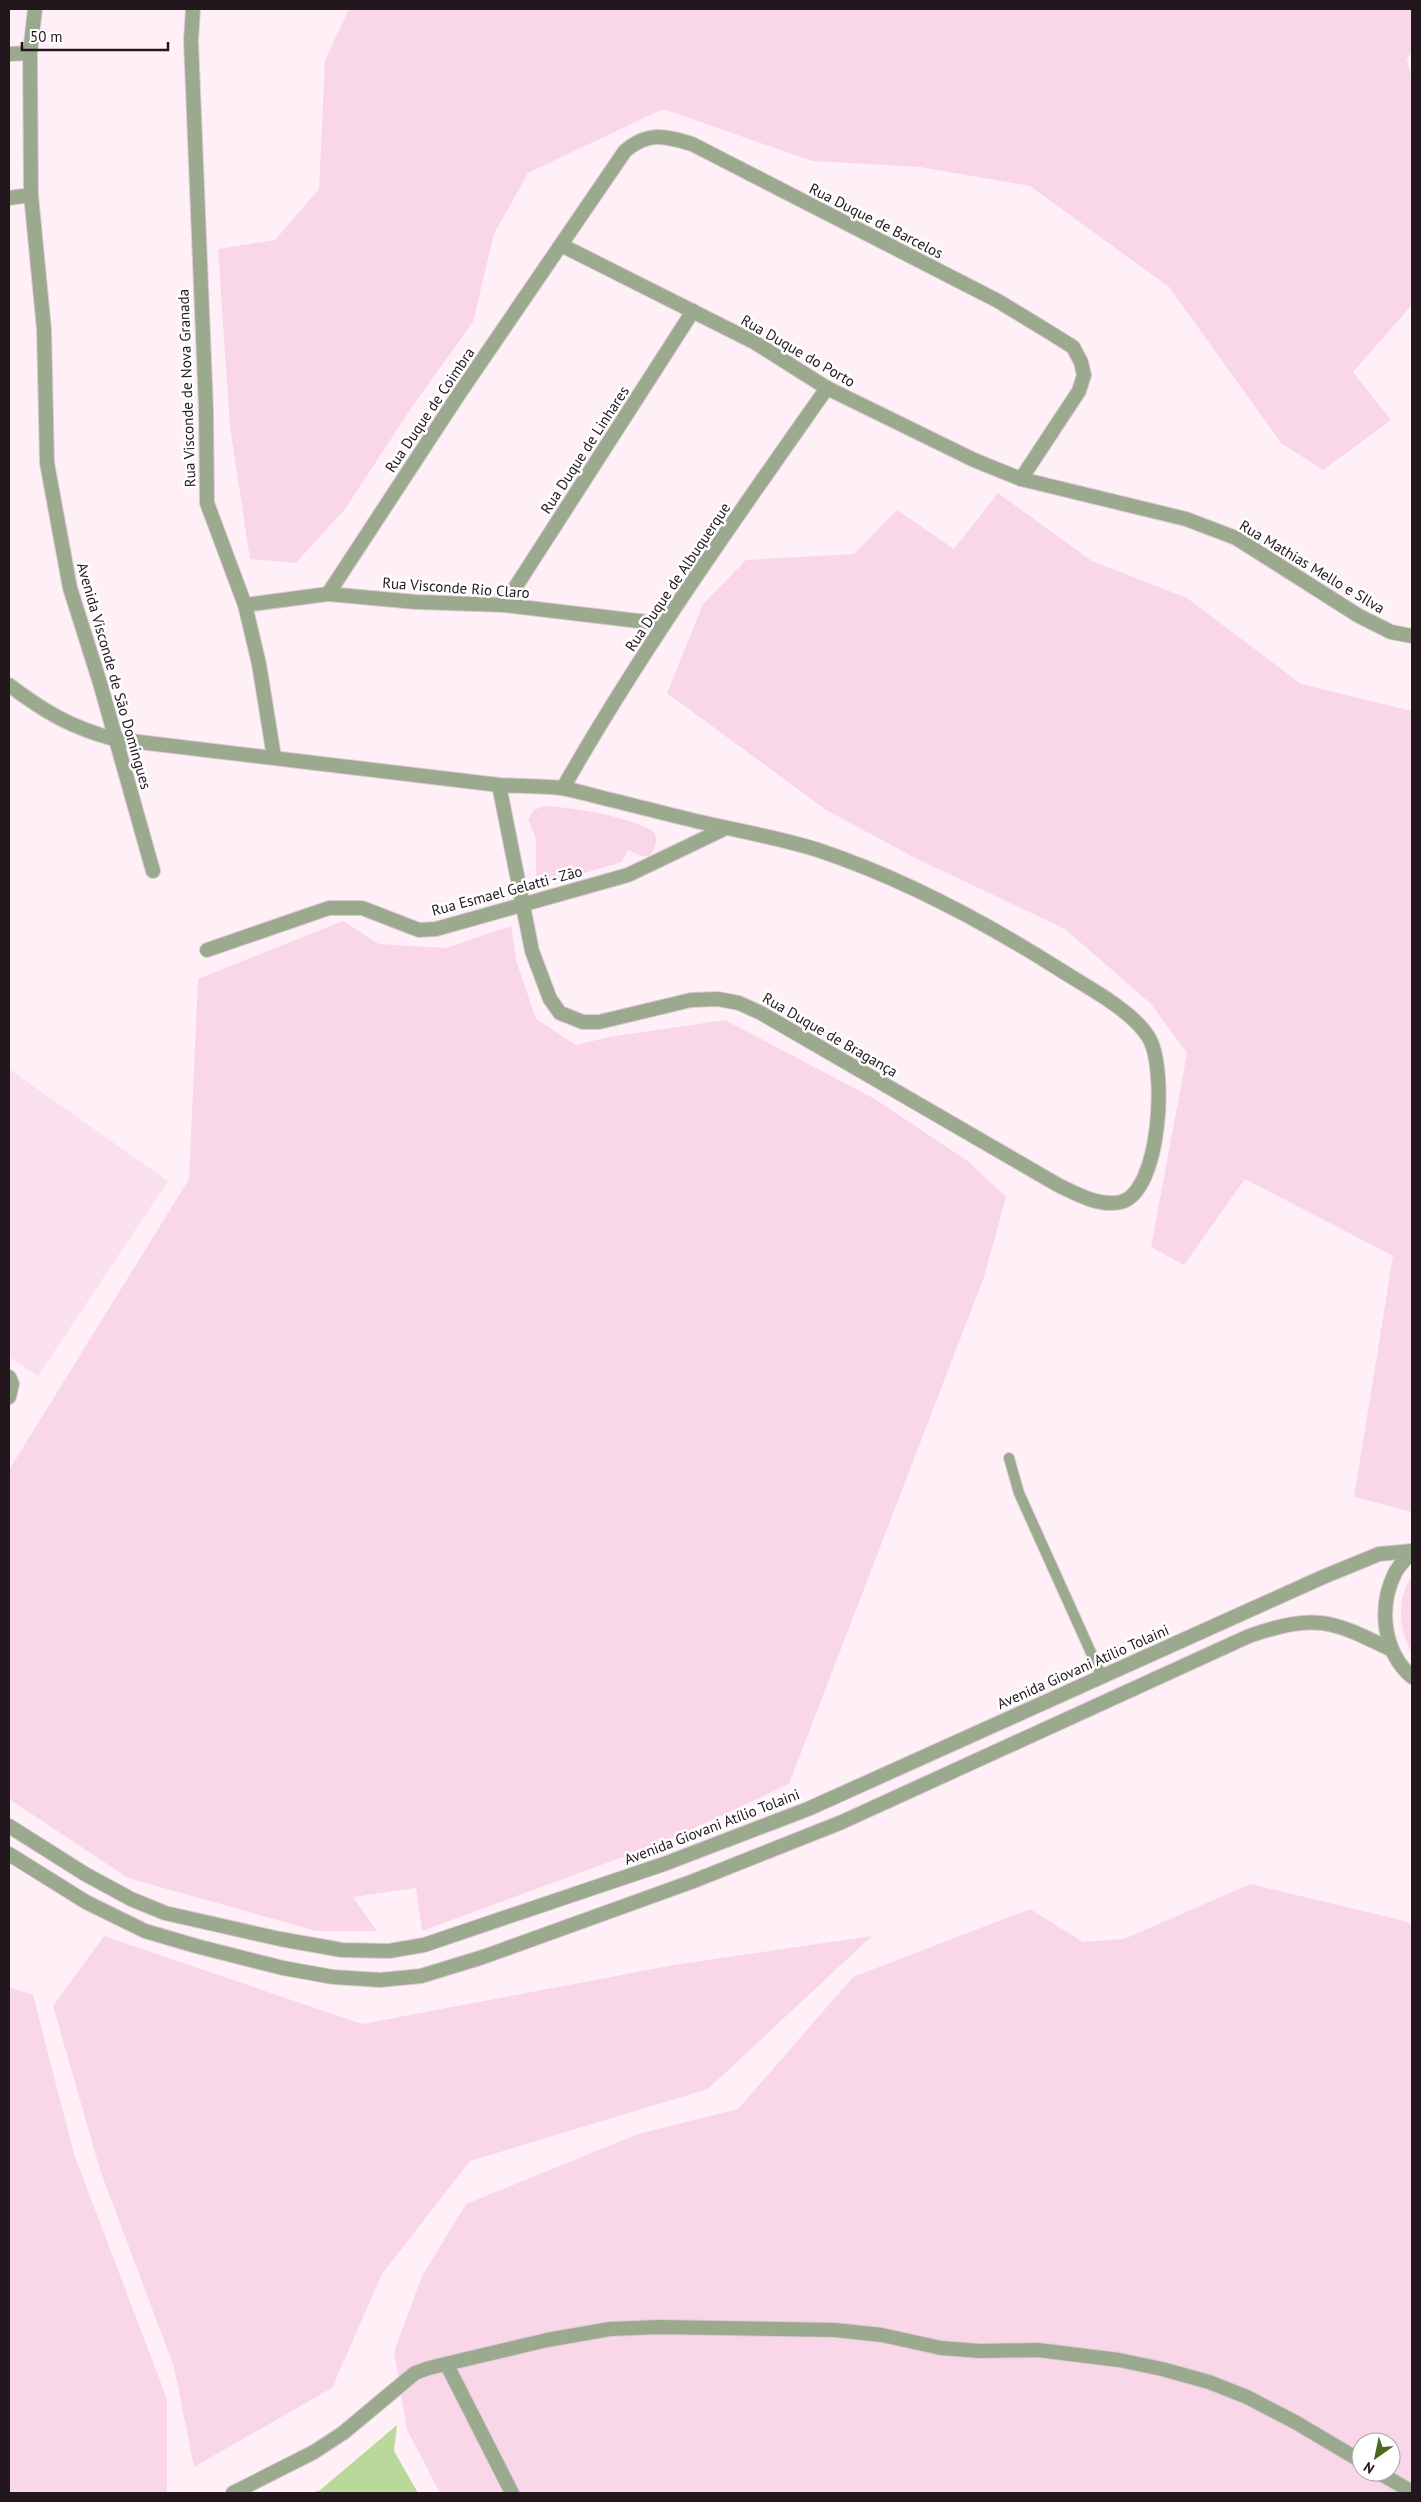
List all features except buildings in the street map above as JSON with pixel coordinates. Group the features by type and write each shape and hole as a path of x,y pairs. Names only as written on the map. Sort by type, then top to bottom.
{"street":[{"name":"Avenida Visconde de São Domingues","path":"35,9 30,54 31,195 44,329 47,463 70,588 100,683 114,739 153,871"},
{"name":"Rua Visconde de Nova Granada","path":"193,9 190,41 206,409 207,503 245,605 259,664 274,757"},
{"path":"9,54 30,54"},
{"name":"Rua Duque de Barcelos","path":"561,245 625,151 638,140 656,136 692,144 998,301 1073,347 1081,362 1084,375 1079,391 1021,479"},
{"path":"9,198 31,195"},
{"name":"Rua Duque do Porto","path":"561,245 754,342 827,388 974,460 1021,479"},
{"name":"Rua Duque de Coimbra","path":"328,594 459,394 561,245"},
{"name":"Rua Duque de Linhares","path":"504,605 693,311"},
{"name":"Rua Duque de Albuquerque","path":"563,788 664,624 827,388"},
{"name":"Rua Mathias Mello e SIlva","path":"1021,479 1186,519 1236,538 1359,616 1391,632 1412,636"},
{"name":"Rua Visconde Rio Claro","path":"245,605 328,594 416,602 504,605 664,624"},
{"path":"9,685 56,718 84,730 114,739 499,785 563,788 726,828"},
{"name":"Rua Duque de Bragança","path":"499,785 532,951 550,999 560,1013 572,1020 599,1022 691,1000 718,999 739,1003 761,1013 1058,1185 1088,1199 1106,1203 1122,1201 1135,1195 1142,1185 1149,1166 1160,1093 1157,1058 1149,1038 1135,1022 1098,994 1038,955 957,909 888,876 816,849 726,828"},
{"name":"Rua Esmael Gelatti - Zão","path":"207,950 329,908 362,908 419,930 436,929 628,875 726,828"},
{"path":"9,1377 12,1384 9,1397"},
{"path":"1412,1551 1396,1572 1386,1597 1385,1624 1392,1650 1406,1672 1412,1677"},
{"name":"Avenida Giovani Atílio Tolaini","path":"9,1826 86,1874 131,1899 165,1913 280,1939 342,1950 389,1951 424,1945 664,1864 808,1809 1323,1577 1379,1554 1412,1551"},
{"path":"12,1861 86,1902 145,1931 196,1946 283,1968 333,1977 380,1980 421,1976 483,1957 691,1882 842,1822 1250,1636 1281,1625 1307,1621 1335,1624 1392,1650"},
{"path":"233,2493 314,2452 343,2434 415,2373 583,2334 610,2329 660,2327 835,2330 882,2335 942,2348 980,2351 1038,2350 1119,2360 1209,2382 1247,2397 1295,2422 1351,2456"},
{"path":"447,2365 512,2493"},
{"path":"1395,2482 1412,2492"}],"lane":[{"path":"1009,1458 1019,1493 1102,1677"}],"shaded area":[{"path":"349,9 1412,9 1412,51 1407,59 1412,82 1412,305 1353,372 1391,420 1323,470 1281,443 1169,287 1030,186 920,167 812,161 663,109 528,173 494,234 473,322 412,407 345,509 296,563 250,559 230,427 218,249 275,240 319,189 325,60"},
{"path":"998,493 1092,561 1187,598 1301,684 1412,711 1412,1512 1354,1497 1393,1256 1245,1179 1184,1265 1151,1247 1187,1053 1151,1004 1065,929 915,858 826,810 667,693 703,604 746,560 854,554 897,510 954,549"},
{"path":"544,806 570,808 633,822 655,833 655,848 649,856 641,856 628,850 622,862 550,883 536,877 536,839 528,819 534,810"},
{"path":"343,921 379,944 446,948 511,926 516,960 536,1019 576,1045 609,1037 725,1020 875,1099 969,1162 1006,1197 984,1277 789,1784 669,1840 422,1931 416,1888 353,1897 377,1931 316,1931 128,1878 9,1799 9,1470 189,1179 198,979"},
{"path":"9,1069 168,1181 38,1376 9,1357"},
{"path":"1412,1576 1412,1654 1404,1634 1401,1605"},
{"path":"1250,1884 1405,1921 1412,1925 1412,2493 440,2493 407,2430 394,2352 422,2276 466,2204 638,2134 738,2109 853,1977 1030,1909 1083,1942 1124,1939"},
{"path":"104,1936 362,2024 674,1965 872,1936 708,2089 470,2161 382,2274 332,2388 194,2467 174,2367 100,2170 53,2006"},
{"path":"9,1987 33,1995 74,2154 167,2399 167,2493 9,2493"},
{"path":"397,2425 394,2451 418,2493 308,2493 319,2491"}]}
